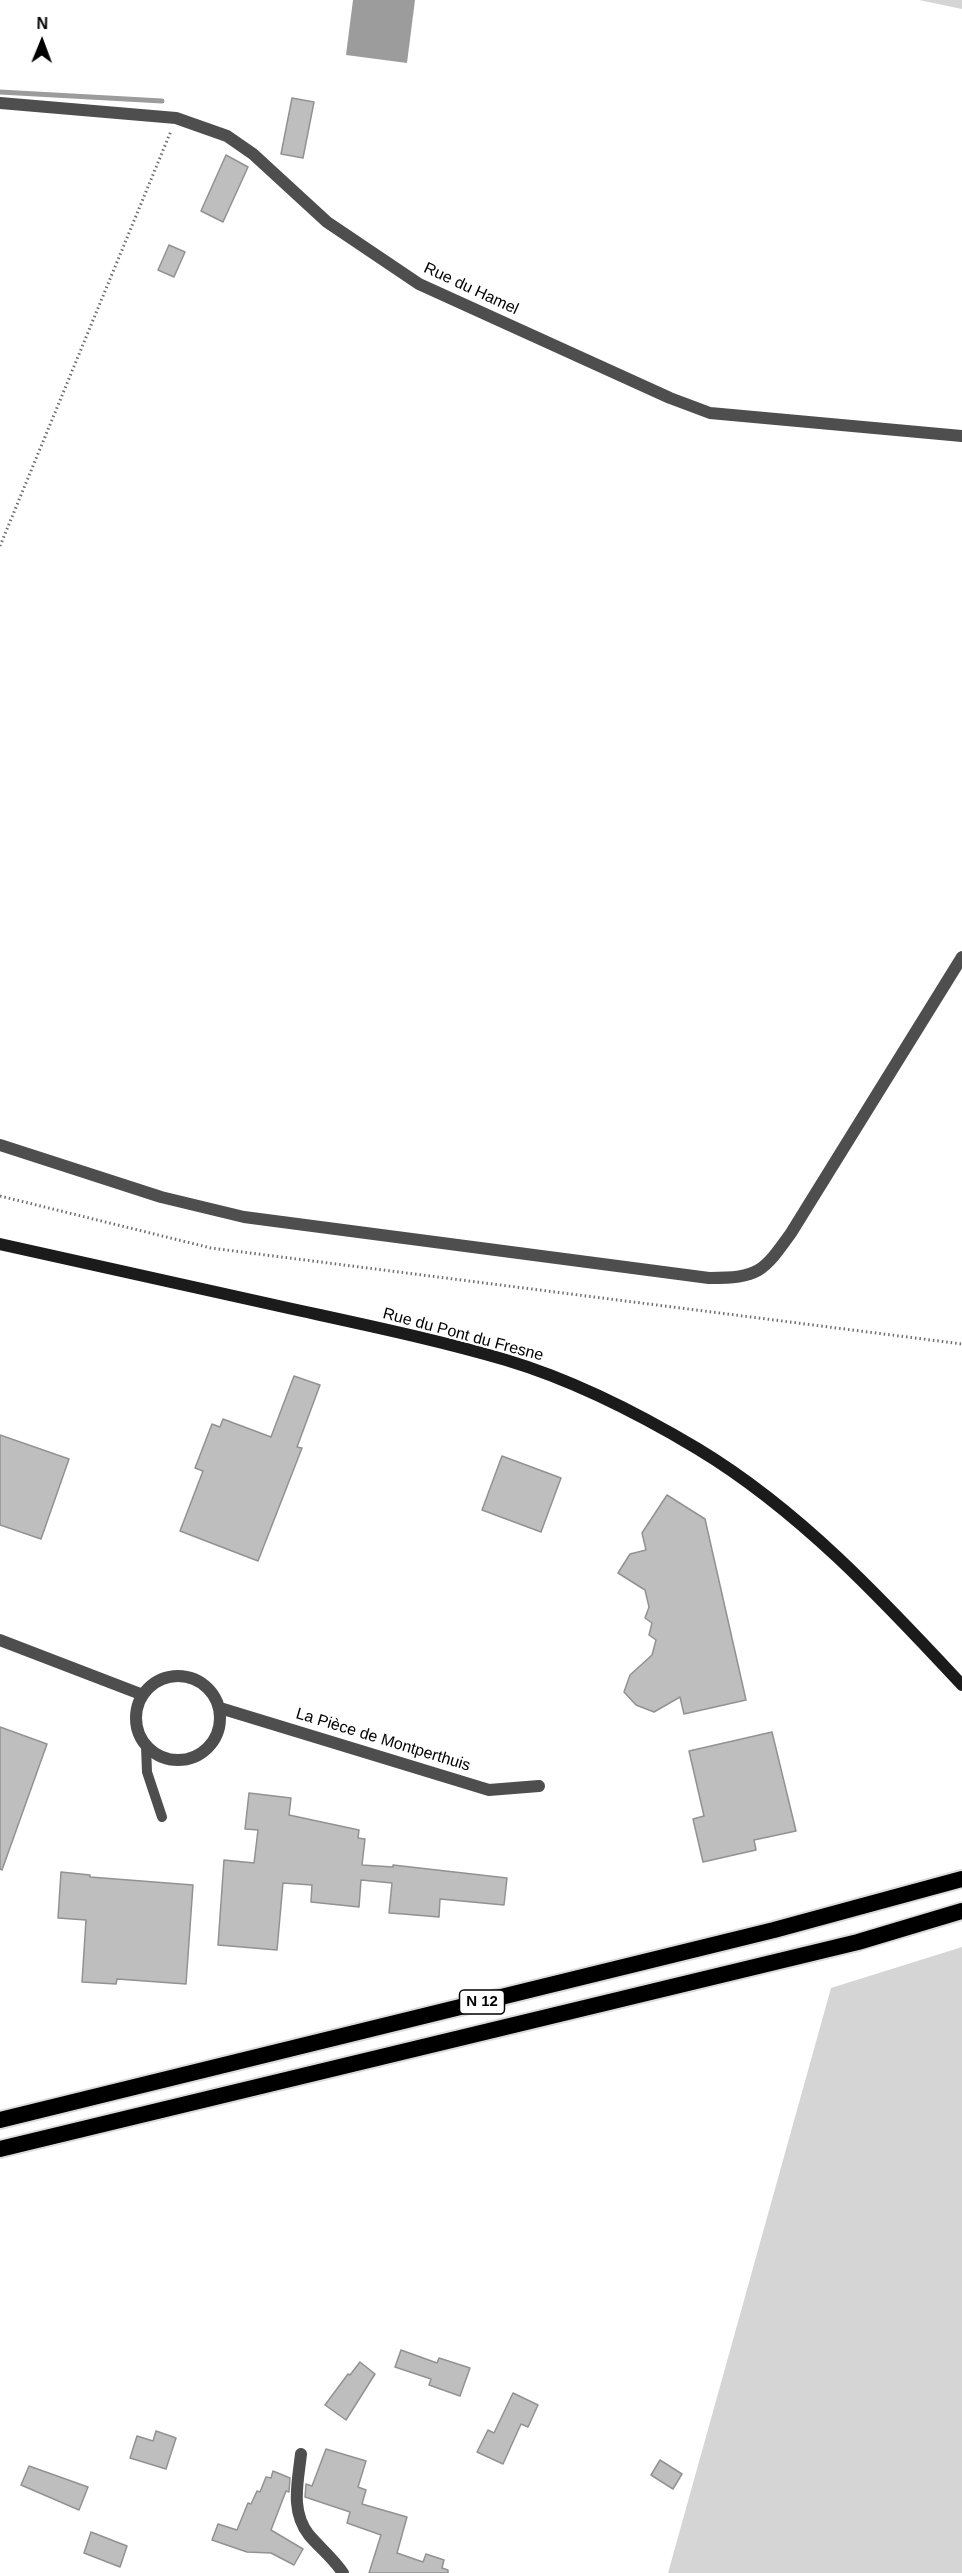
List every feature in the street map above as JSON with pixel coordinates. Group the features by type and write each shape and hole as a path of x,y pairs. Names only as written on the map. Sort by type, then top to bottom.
{"highway":[{"name":"N 12","path":"0,2120 774,1930 962,1879"},
{"name":"N 12","path":"0,2150 858,1942 962,1911"}],"main road":[{"name":"Rue du Pont du Fresne","path":"0,1245 400,1333 507,1360 635,1413 700,1450 765,1495 817,1538 962,1685"}],"street":[{"name":"Rue du Hamel","path":"0,104 176,117 227,136 253,154 327,222 419,284 670,398 710,413 962,436"},
{"path":"0,1144 140,1191 244,1217 709,1278 740,1278 768,1266 791,1233 962,957"},
{"path":"0,1641 143,1695"},
{"path":"178,1675 204,1684 214,1695 220,1708 221,1722 217,1735 209,1747 185,1760 171,1759 157,1754 146,1746 139,1734 136,1721 137,1707 152,1684 164,1678 178,1675"},
{"name":"La Pièce de Montperthuis","path":"220,1708 489,1790 539,1786"},
{"path":"301,2454 298,2514 308,2534 331,2556 343,2573"}],"lane":[{"path":"146,1746 147,1772 162,1817"}],"path":[{"path":"0,546 176,117"},
{"path":"0,1196 211,1248 962,1344"}],"shaded area":[{"path":"353,0 415,0 407,63 346,55"},
{"path":"919,0 962,0 962,9"},
{"path":"962,1947 962,2573 668,2573 831,1988"}],"building":[{"path":"292,98 314,102 303,158 281,154"},
{"path":"226,155 248,167 223,222 201,211"},
{"path":"169,245 185,252 174,277 158,270"},
{"path":"294,1376 320,1385 297,1447 302,1448 258,1561 180,1531 203,1471 195,1468 212,1424 220,1427 223,1419 271,1437"},
{"path":"0,1435 69,1459 41,1539 0,1525"},
{"path":"502,1456 561,1478 541,1532 482,1510"},
{"path":"667,1495 705,1519 746,1700 684,1714 680,1697 654,1712 636,1705 624,1692 630,1675 652,1655 656,1640 649,1635 652,1623 645,1618 649,1607 645,1590 618,1573 630,1554 646,1550 642,1533"},
{"path":"0,1727 47,1744 2,1870 0,1869"},
{"path":"772,1732 796,1831 754,1840 756,1850 703,1862 693,1819 704,1816 689,1751"},
{"path":"249,1793 291,1798 289,1815 359,1830 358,1838 365,1839 362,1865 393,1867 393,1865 507,1878 504,1905 440,1899 439,1917 389,1913 392,1883 361,1880 359,1907 311,1902 312,1885 283,1883 277,1950 218,1945 224,1860 254,1863 258,1830 245,1829"},
{"path":"61,1872 90,1875 90,1877 193,1885 186,1984 117,1979 116,1984 82,1982 86,1920 58,1918"},
{"path":"401,2350 437,2363 439,2358 470,2368 460,2396 429,2385 431,2379 395,2367"},
{"path":"360,2362 375,2374 346,2420 325,2405"},
{"path":"513,2393 538,2405 528,2427 521,2424 503,2464 477,2452 488,2430 494,2433"},
{"path":"156,2431 176,2438 166,2469 130,2458 137,2436 153,2441"},
{"path":"326,2449 366,2461 358,2487 366,2490 362,2504 407,2517 397,2553 423,2562 426,2554 444,2560 442,2568 448,2570 448,2573 369,2573 381,2535 347,2523 350,2512 305,2497 306,2484 312,2486"},
{"path":"660,2460 682,2474 673,2489 651,2475"},
{"path":"29,2466 88,2487 79,2510 21,2485"},
{"path":"273,2471 290,2478 289,2492 286,2491 271,2530 303,2549 294,2565 271,2553 247,2552 212,2540 218,2524 237,2530 248,2503 251,2504 257,2491 260,2492 266,2477 271,2478"},
{"path":"91,2532 127,2546 120,2567 84,2553"}],"waterway":[{"path":"0,92 162,101"}]}
